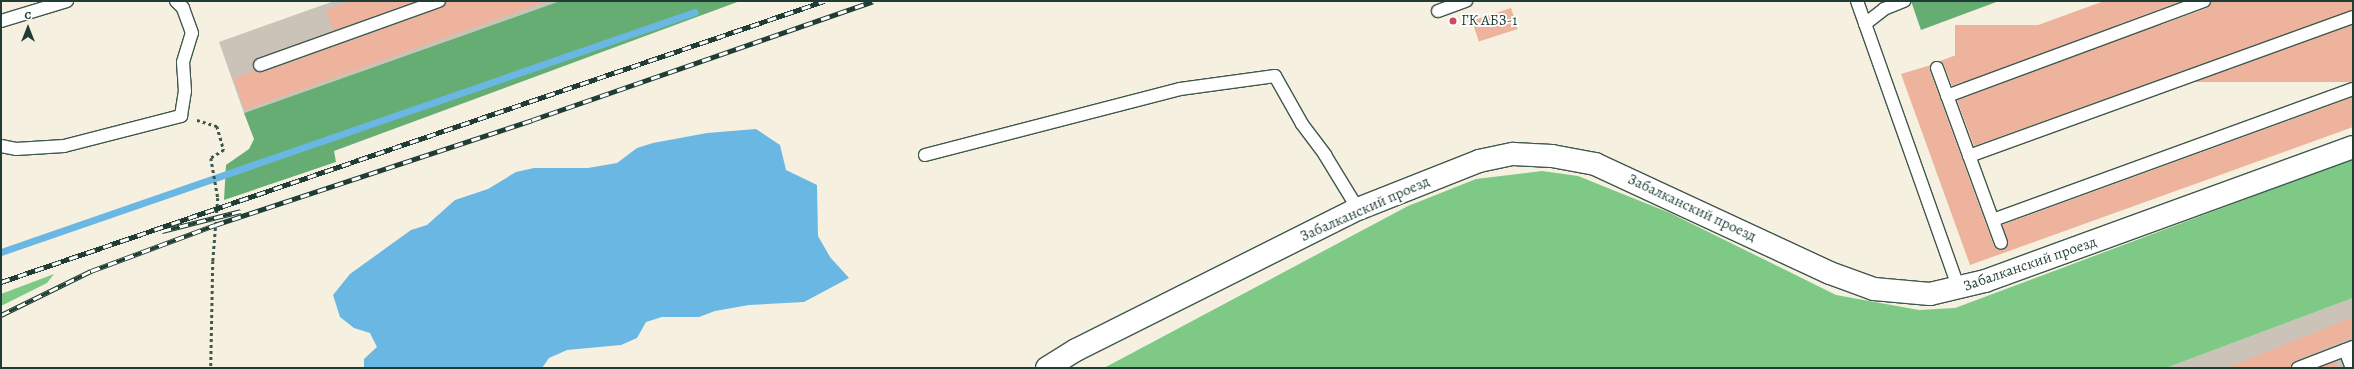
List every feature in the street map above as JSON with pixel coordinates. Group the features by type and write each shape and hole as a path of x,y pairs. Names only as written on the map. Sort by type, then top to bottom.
{"street":[{"name":"Забалканский проезд","path":"1047,368 1076,350 1358,209 1479,161 1513,154 1552,156 1595,164 1830,273 1874,289 1930,294 1959,289 2353,147"}],"lane":[{"path":"1,21 68,1"},
{"path":"1,146 16,149 64,146 181,116 185,91 183,62 192,33 183,8 176,1"},
{"path":"260,65 439,1"},
{"path":"1438,11 1466,1"},
{"path":"1857,1 1959,289"},
{"path":"1865,24 1884,9 1904,1"},
{"path":"1947,96 2204,1"},
{"path":"1969,156 2353,17"},
{"path":"1937,68 2001,243"},
{"path":"925,155 1180,89 1275,76 1302,124 1325,155 1358,209"},
{"path":"1993,220 2353,89"},
{"path":"2298,368 2349,349 2352,368"}],"path":[{"path":"181,116 217,126 224,150 211,158 218,198 213,261 211,368"}],"shaded area":[{"path":"334,1 560,1 244,113 219,42"},
{"path":"2353,298 2353,368 2166,368"}],"green space":[{"path":"560,1 740,1 334,151 336,162 224,200 226,165 249,149 254,139 244,113"},
{"path":"1911,1 1999,1 1921,30"},
{"path":"2353,159 2353,298 2166,368 1104,368 1408,206 1476,179 1542,171 1578,176 1670,213 1836,295 1919,310 1955,308"},
{"path":"54,274 47,283 1,306 1,294"}],"water":[{"path":"756,129 780,145 786,170 817,185 818,236 830,257 849,278 804,302 749,305 715,311 699,317 662,317 646,322 637,338 621,345 567,350 549,358 542,368 364,368 364,359 377,347 370,333 354,328 340,317 333,295 350,274 411,230 427,225 455,200 488,189 516,172 534,168 588,168 617,163 637,148 653,143 707,133"}],"building":[{"path":"351,1 417,1 333,31 326,10"},
{"path":"446,1 540,1 541,3 245,110 234,79 255,70 257,73 263,72 442,8"},
{"path":"2104,1 2182,1 1952,86 1944,65 1940,61"},
{"path":"2211,1 2353,1 2353,10 1974,146 1957,100 2207,8"},
{"path":"1511,8 1518,29 1479,42 1472,21"},
{"path":"1955,25 2353,25 2353,82 1955,82"},
{"path":"1931,65 1930,71 1994,246 2000,250 2006,248 2008,244 2002,225 2353,97 2353,127 1970,265 1901,74"},
{"path":"2353,317 2353,337 2295,361 2291,368 2227,368"},
{"path":"2335,362 2338,368 2319,368"}],"waterway":[{"path":"1,252 695,12"}],"railway":[{"path":"1,282 824,1"},
{"path":"1,315 91,271 215,225 532,120 873,1"},
{"path":"162,231 241,211"}],"place":[{"name":"ГК АБЗ-1","path":"1453,21"}]}
